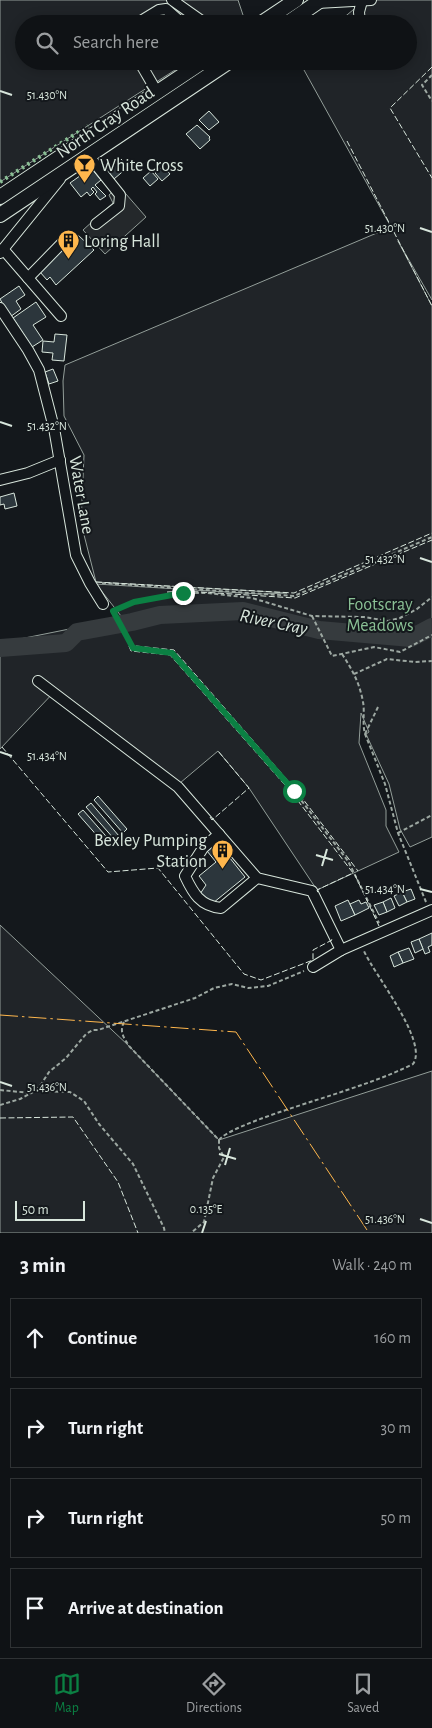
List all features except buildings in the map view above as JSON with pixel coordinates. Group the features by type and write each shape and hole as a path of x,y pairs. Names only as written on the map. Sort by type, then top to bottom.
{"main road":[{"path":"274,15 296,0"},
{"path":"300,15 319,2"},
{"name":"North Cray Road","path":"0,197 191,70"},
{"name":"North Cray Road","path":"0,215 217,70"}],"street":[{"path":"172,0 190,15"},
{"path":"319,2 366,0"},
{"path":"359,15 366,0"},
{"path":"151,15 159,10 166,9 173,15"},
{"path":"145,70 158,92"},
{"path":"89,156 120,195 119,206 96,224"},
{"path":"61,316 2,251 66,170"},
{"path":"28,278 68,236"},
{"name":"Water Lane","path":"0,308 39,370 54,428 75,555 103,604"},
{"path":"0,480 28,473 60,460"},
{"path":"38,680 178,787 257,878 312,891 341,950"},
{"path":"219,834 203,848 185,876 193,893 209,907 221,908 257,878"},
{"path":"314,967 341,950 431,911"}],"path":[{"path":"432,75 422,85 432,101"},
{"path":"90,583 294,596 432,537"},
{"path":"383,932 348,861 294,791 172,653 133,648 113,611 134,602 183,593 208,593 252,598 313,618 364,618 388,621 400,618 417,609 432,597"},
{"path":"313,618 332,656 374,647 400,652 432,635"},
{"path":"342,654 354,674 363,703 365,734 385,784 398,833 431,911"},
{"path":"354,674 387,659 415,662 432,661"},
{"path":"365,734 378,707"},
{"path":"398,833 432,815"},
{"path":"191,1233 204,1222 213,1178 224,1158 219,1148 219,1140 223,1135 254,1122 345,1091 413,1064 416,1060 416,1051 402,1015 364,953 361,942"},
{"path":"0,1105 20,1099 35,1091 49,1072 66,1058 86,1034 93,1030 124,1022 195,998 214,988 232,984 248,988 268,986 314,967"},
{"path":"124,1022 121,1028 122,1034 130,1046 219,1140"},
{"path":"0,1090 31,1093"},
{"path":"35,1091 70,1092 84,1101 99,1124 133,1164 165,1233"}],"green space":[{"path":"0,0 238,0 243,15 15,15 15,70 175,70 0,182"},
{"name":"Footscray Meadows","path":"365,0 432,0 432,300 398,241 432,306 432,837 410,847 400,829 389,784 366,734 369,732 361,713 359,743 386,810 386,826 399,852 317,890 249,788 218,751 180,783 57,689 0,749 0,643 114,620 108,630 132,630 96,584 260,594 287,593 96,582 81,523 84,455 64,416 63,381 65,365 391,227 304,70 417,70 417,15 347,15"},
{"path":"0,925 129,1046 219,1140 432,1071 432,1233 0,1233"}],"shaded area":[{"path":"119,186 146,217 105,254 83,230 113,203 109,195"}],"waterway":[{"name":"River Cray","path":"0,648 66,643 77,632 160,615 243,611 319,630 411,638 432,627"}],"hedge":[{"path":"0,182 88,126"}],"fence":[{"path":"432,67 390,108 432,178"},
{"path":"347,141 432,306"},
{"path":"96,582 294,593 432,533"},
{"path":"167,592 185,591 295,598 432,540"},
{"path":"118,618 124,631"},
{"path":"129,646 131,651 170,655 292,793 353,873 317,890 318,893"},
{"path":"136,646 174,650 296,790 358,871"},
{"path":"2,747 108,872 158,868 244,974 261,980 313,960 313,950 332,940 331,938"},
{"path":"210,817 212,820 249,788 218,751"},
{"path":"355,875 379,926"},
{"path":"0,1118 73,1117 118,1182 138,1233"}],"power":[{"path":"0,1015 236,1032 369,1233"}],"place":[{"name":"White Cross","path":"84,184"},
{"name":"Loring Hall","path":"68,260"},
{"name":"Bexley Pumping Station","path":"223,869"}],"route":[{"path":"183,593 134,602 113,611 133,648 172,653 294,791"}]}
